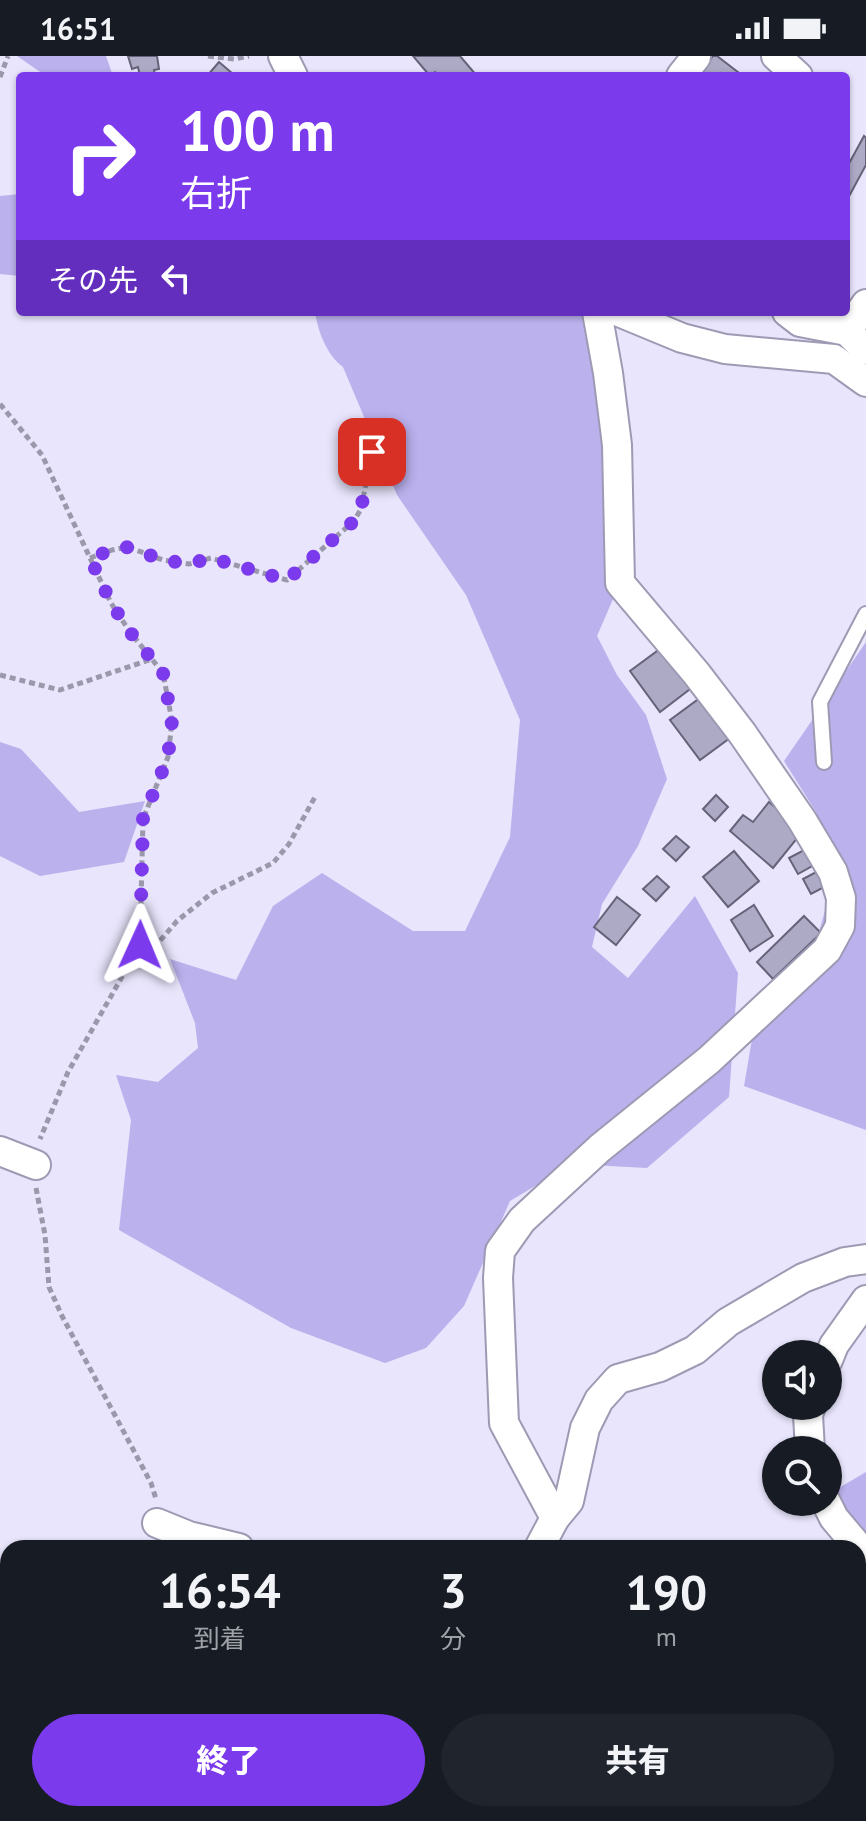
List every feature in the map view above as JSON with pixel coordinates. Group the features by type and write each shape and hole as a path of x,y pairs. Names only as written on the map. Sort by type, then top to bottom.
{"street":[{"path":"776,56 794,72"},
{"path":"792,316 800,322 856,341 866,304"},
{"path":"555,1518 504,1423 498,1278 500,1251 522,1220 600,1148 709,1060 827,950 840,926 841,898 833,872 802,820 733,721 620,583 617,445 598,316"},
{"path":"629,316 682,338 725,349 834,359 866,382"},
{"path":"0,1151 36,1165"},
{"path":"543,1540 569,1501 585,1428 599,1400 618,1379 660,1367 695,1350 728,1322 803,1278 845,1262 866,1259"},
{"path":"838,1340 866,1300"},
{"path":"833,1516 853,1540"},
{"path":"157,1523 206,1540"}],"lane":[{"path":"824,762 820,702 866,614"}],"path":[{"path":"0,77 8,56"},
{"path":"208,56 234,59 249,56"},
{"path":"0,404 42,455 111,603 163,673 172,721 168,757 143,819 140,945 68,1072 41,1135 34,1177 45,1235 49,1287 151,1483 159,1511 157,1523"},
{"path":"90,558 128,547 163,560 189,564 211,558 287,580 354,521 361,509 372,452"},
{"path":"0,675 60,690 152,659"},
{"path":"133,960 159,942 177,921 212,893 273,863 289,844 315,797"}],"shaded area":[{"path":"17,56 106,56 112,72 40,72"},
{"path":"16,194 16,276 0,274 0,196"},
{"path":"316,316 593,316 620,583 597,636 617,675 646,715 667,779 638,846 602,904 592,947 628,978 695,896 738,973 729,1097 647,1168 572,1164 510,1201 464,1306 426,1348 385,1363 291,1328 119,1230 131,1120 116,1075 158,1082 198,1048 195,1023 170,959 236,980 273,906 322,873 413,931 465,931 510,837 520,720 466,595 397,495 343,367 332,356"},
{"path":"866,642 866,1130 744,1086 756,1016 804,985 837,868 816,812 784,761"},
{"path":"0,742 21,749 79,812 145,801 124,862 40,876 0,856"},
{"path":"866,1472 866,1540 844,1523 842,1486"}],"building":[{"path":"128,56 157,56 159,69 154,72 139,72 138,67 132,69"},
{"path":"413,56 460,56 474,72 435,72 427,72"},
{"path":"713,56 717,56 738,72 700,72"},
{"path":"219,62 231,72 210,72"},
{"path":"864,136 866,165 850,194 850,162"},
{"path":"664,646 694,686 660,712 630,671"},
{"path":"704,695 734,735 700,760 670,720"},
{"path":"716,795 728,807 715,821 703,809"},
{"path":"769,802 803,831 773,868 730,831 743,815 753,822"},
{"path":"676,836 689,847 676,861 663,849"},
{"path":"806,849 814,865 798,874 789,858"},
{"path":"734,851 759,881 728,907 703,877"},
{"path":"820,870 828,885 811,894 803,879"},
{"path":"657,876 669,887 656,901 643,889"},
{"path":"617,897 640,915 616,945 594,927"},
{"path":"754,905 773,936 750,951 731,920"},
{"path":"804,916 821,933 773,979 757,962"}],"route":[{"path":"140,945 143,819 168,757 172,721 163,673 111,603 90,558 128,547 163,560 189,564 211,558 287,580 354,521 361,509 372,452"}]}
